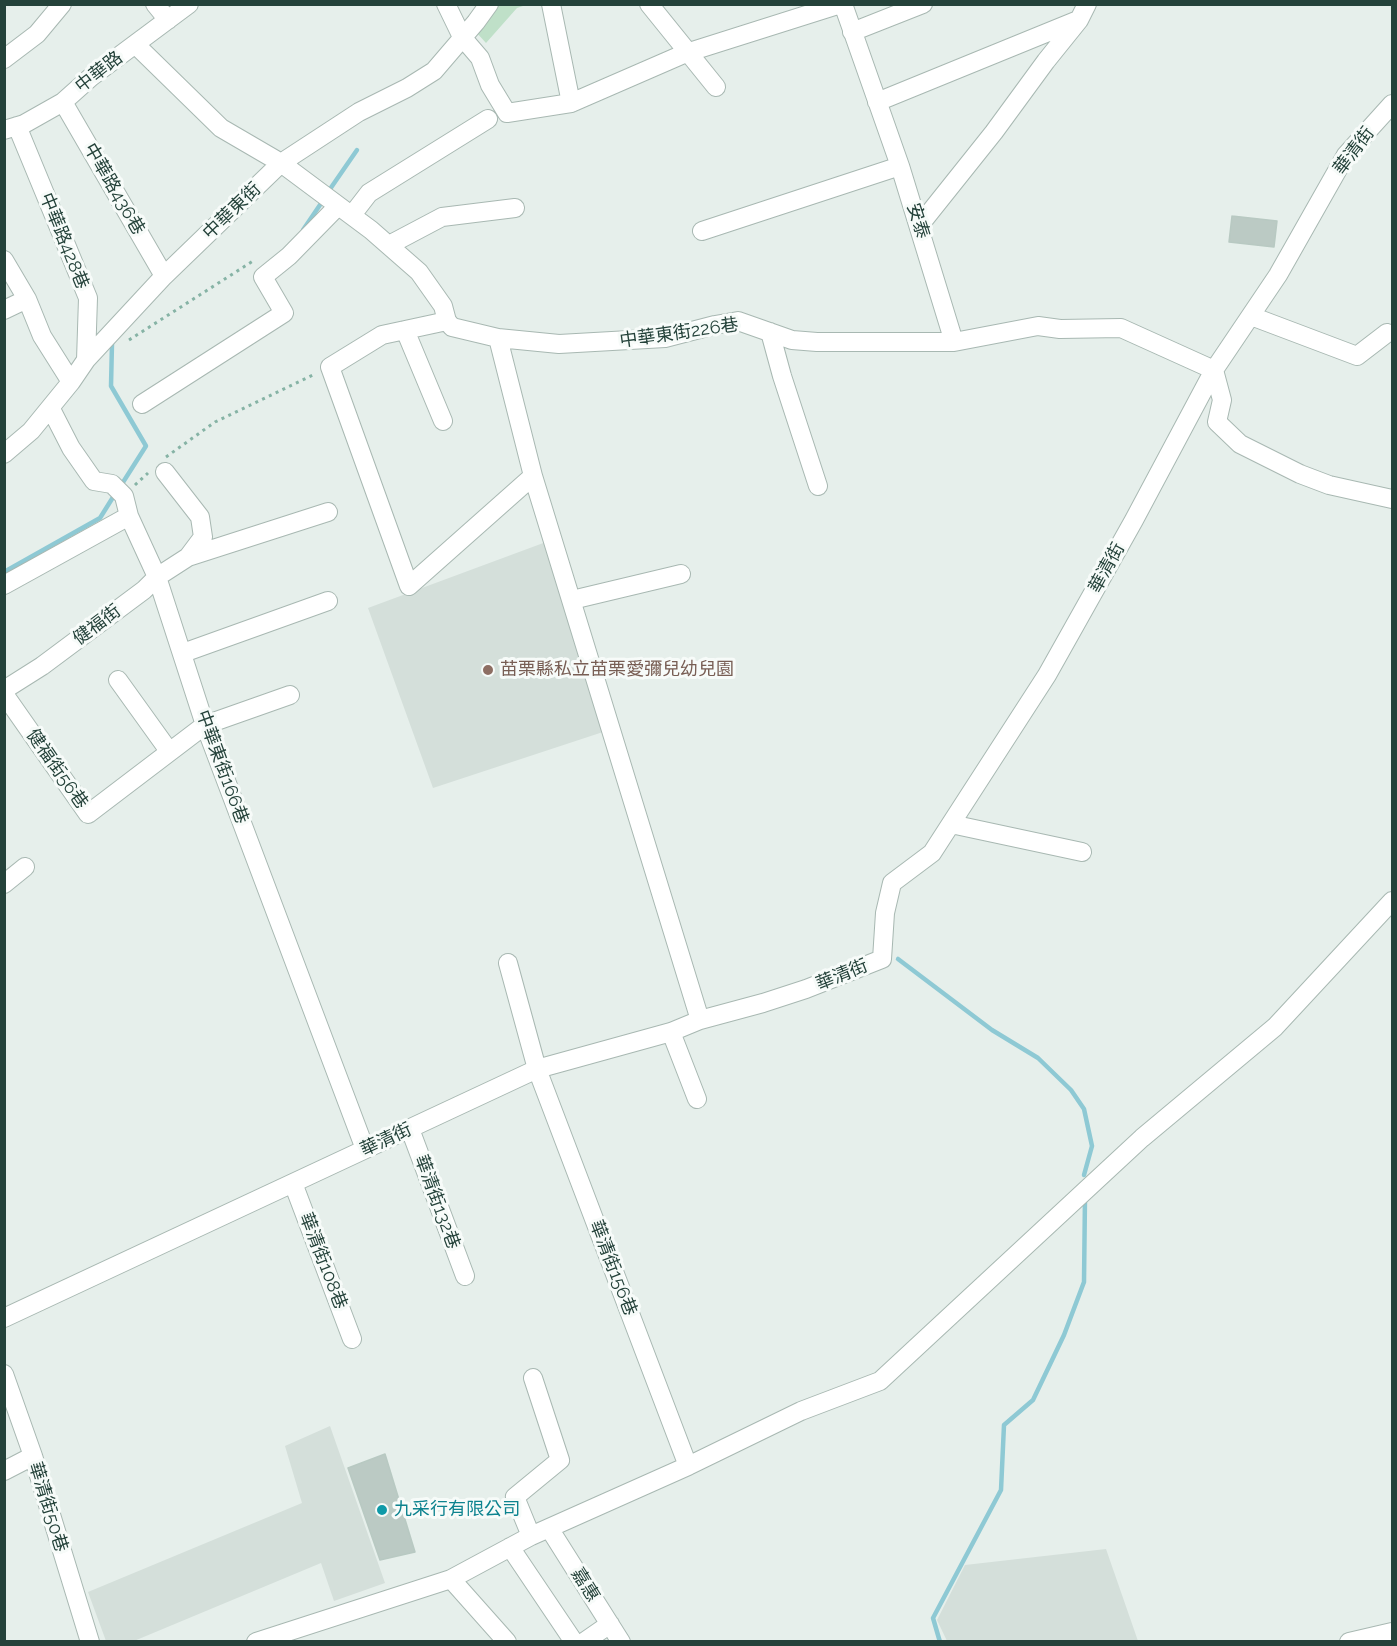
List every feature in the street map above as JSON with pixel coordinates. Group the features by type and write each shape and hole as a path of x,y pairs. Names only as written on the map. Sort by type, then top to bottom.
{"street":[{"path":"4,59 37,34 62,4"},
{"path":"155,4 168,20"},
{"name":"中華路","path":"11,128 63,102 91,77 189,4"},
{"path":"446,4 462,37"},
{"name":"中華東街","path":"4,454 31,431 51,409 86,360 164,276 281,164 359,112 407,88 434,71 489,4"},
{"path":"551,4 571,103"},
{"path":"649,4 716,87"},
{"name":"安泰","path":"462,37 480,58 489,85 507,113 571,103 686,52 842,4 920,226 954,342"},
{"path":"852,32 923,4"},
{"path":"877,102 1083,12"},
{"path":"920,226 1083,12"},
{"path":"136,45 221,128 281,164 389,245 419,272 444,306 447,321 382,335 330,367 409,586 533,476"},
{"name":"中華路436巷","path":"63,102 164,276"},
{"name":"華清街","path":"4,1318 537,1069 671,1032 700,1020 806,989 882,959 885,913 892,883 932,854 1047,675 1214,370 1278,275 1346,155 1392,104"},
{"path":"142,404 284,313 263,277 341,208 369,193 488,118"},
{"name":"中華路428巷","path":"11,128 88,298 86,360"},
{"path":"702,231 900,166"},
{"path":"389,245 442,217 514,208"},
{"path":"4,260 27,299 42,336 71,382"},
{"path":"4,310 27,299"},
{"path":"1251,316 1357,356 1387,333"},
{"name":"中華東街226巷","path":"447,321 452,327 498,338 559,344 665,338 738,321 792,340 817,342 954,342 1038,326 1060,329 1120,328 1214,370"},
{"path":"405,330 443,421"},
{"path":"770,332 818,486"},
{"path":"498,338 533,476 700,1020"},
{"path":"1214,370 1222,400 1217,422 1240,444 1300,474 1329,485 1392,499"},
{"path":"51,409 71,448 94,481 118,490"},
{"name":"健福街","path":"161,466 200,517 203,537 188,557"},
{"name":"中華東街166巷","path":"118,490 158,577 205,725 365,1149"},
{"name":"健福街","path":"4,692 188,557 328,512"},
{"path":"4,585 129,516"},
{"path":"572,600 681,574"},
{"path":"183,653 327,601"},
{"path":"118,680 169,751 205,725 290,695"},
{"name":"健福街56巷","path":"4,692 88,814 169,751"},
{"path":"951,824 1082,852"},
{"path":"4,884 25,867"},
{"path":"256,1641 451,1579 510,1546 688,1467 801,1411 880,1381 1142,1138 1275,1027 1392,901"},
{"name":"華清街156巷","path":"508,963 537,1069 688,1467"},
{"path":"671,1032 697,1099"},
{"name":"華清街132巷","path":"410,1129 465,1276"},
{"name":"華清街108巷","path":"293,1183 352,1339"},
{"name":"華清街50巷","path":"4,1374 33,1456 90,1641"},
{"path":"531,1536 515,1497 560,1460 533,1378"},
{"path":"4,1471 33,1456"},
{"name":"嘉惠","path":"549,1528 621,1641"},
{"path":"510,1546 574,1641"},
{"path":"451,1579 507,1641"},
{"path":"584,1641 610,1624"},
{"path":"1349,1641 1392,1632"}],"path":[{"path":"126,342 253,261 263,277"},
{"path":"118,490 161,466 215,422 330,367"}],"shaded area":[{"name":"苗栗縣私立苗栗愛彌兒幼兒園","path":"546,542 606,731 433,788 368,608"},
{"path":"330,1426 385,1583 334,1601 321,1563 134,1641 106,1641 88,1592 302,1503 285,1446"},
{"path":"1106,1549 1138,1641 947,1641 937,1620 965,1565"}],"green space":[{"path":"498,5 526,5 517,8 486,43 476,32"}],"building":[{"path":"1232,216 1277,221 1274,247 1229,242"},
{"name":"九采行有限公司","path":"385,1454 415,1552 380,1560 348,1468"}],"waterway":[{"path":"328,192 357,150"},
{"path":"303,230 324,199"},
{"path":"112,343 111,386 146,446 120,487"},
{"path":"4,572 100,518 115,494"},
{"path":"898,959 992,1030 1038,1058 1071,1090 1084,1109 1092,1146 1084,1175"},
{"path":"940,1642 933,1618 1001,1490 1004,1425 1033,1400 1064,1335 1084,1282 1085,1197"}],"place":[{"name":"苗栗縣私立苗栗愛彌兒幼兒園","path":"488,670"},
{"name":"九采行有限公司","path":"382,1510"}]}
